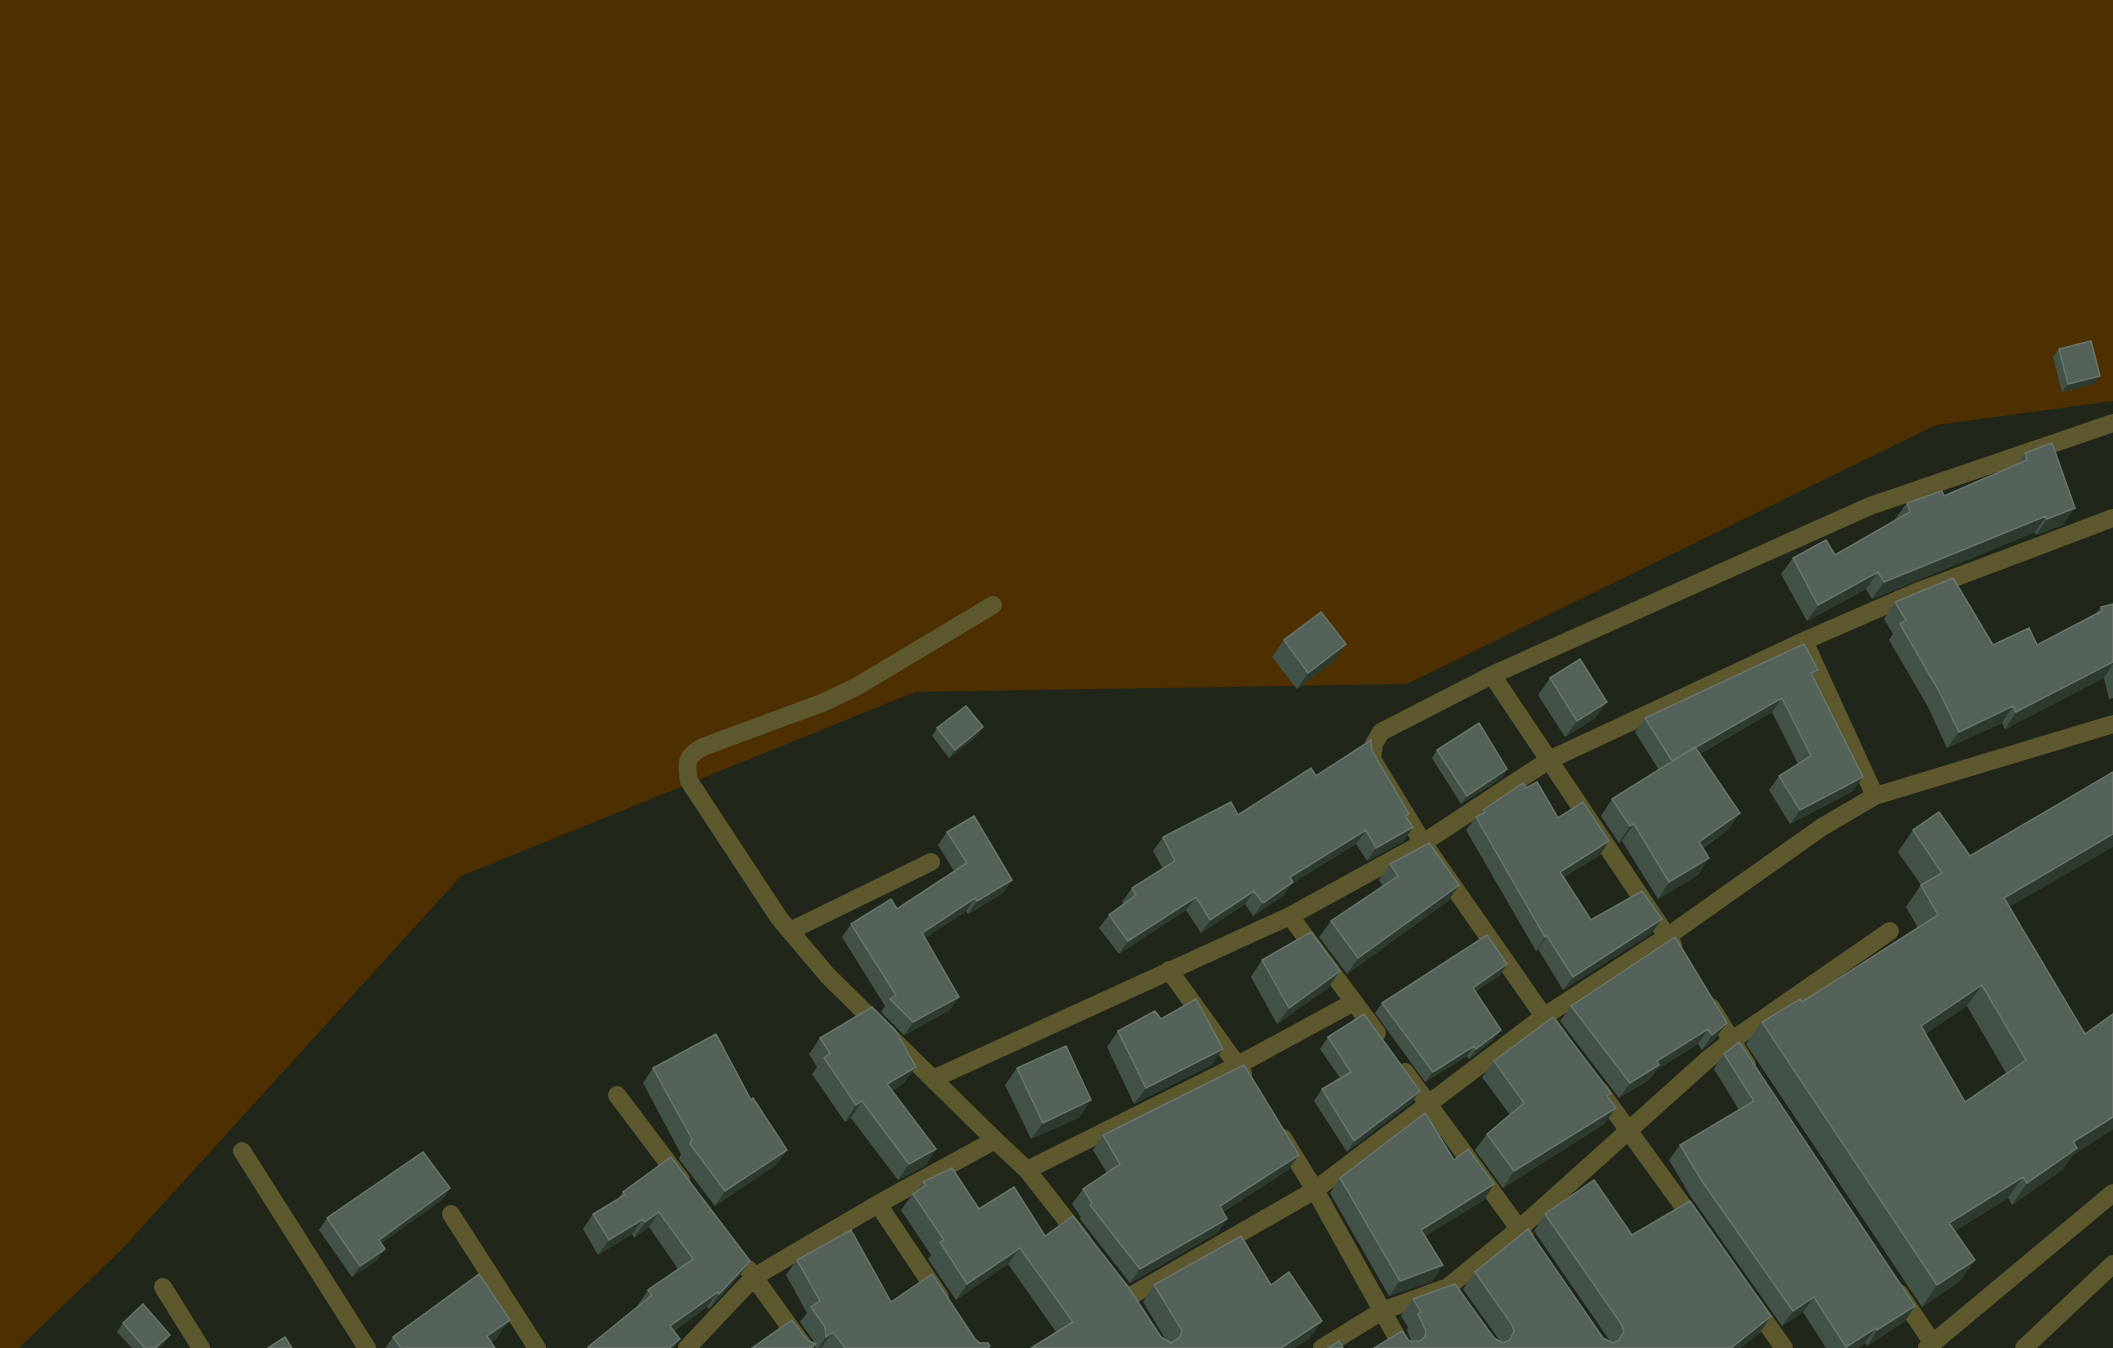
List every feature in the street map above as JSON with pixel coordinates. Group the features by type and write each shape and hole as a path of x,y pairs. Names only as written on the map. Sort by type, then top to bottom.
{"street":[{"path":"1572,1055 1543,1017 1423,843 1372,759 1374,744 1381,732 1492,675 1870,506 2113,423"},
{"path":"933,1079 1290,916 1423,843 1549,760 1804,641 1914,593 2113,518"},
{"path":"993,605 848,691 822,703 703,747 692,753 686,764 689,781 779,918 828,976 1027,1170 1091,1252"},
{"path":"1804,641 1875,796"},
{"path":"1492,675 1680,955"},
{"path":"1126,1298 1315,1190 1543,1017 1668,936 1822,827 1875,796 2113,724"},
{"path":"790,931 932,862"},
{"path":"1290,916 1532,1247"},
{"path":"1322,1348 1382,1311 1448,1287 1519,1229 1731,1041 1890,931"},
{"path":"1169,970 1250,1084"},
{"path":"1702,993 1757,1080"},
{"path":"1027,1170 1238,1065 1354,1002"},
{"path":"1586,1074 1630,1130 1704,1234"},
{"path":"617,1095 689,1191"},
{"path":"1273,1123 1315,1190 1402,1348"},
{"path":"687,1348 754,1277 878,1204 994,1140"},
{"path":"242,1151 367,1348"},
{"path":"1887,1274 1929,1345 2113,1193"},
{"path":"878,1204 948,1310"},
{"path":"451,1214 537,1348"},
{"path":"740,1258 805,1348"},
{"path":"2024,1348 2113,1264"},
{"path":"163,1287 201,1348"},
{"path":"1448,1287 1460,1304"},
{"path":"1744,1291 1784,1348"}],"shaded area":[{"path":"0,0 2113,0 2113,401 1936,425 1407,684 915,692 461,876 123,1248 19,1348 0,1348"}],"building":[{"path":"2091,341 2100,376 2068,384 2059,349"},
{"path":"2052,443 2075,508 2047,519 2046,516 1884,582 1878,572 1818,605 1793,558 1826,540 1835,555 1910,512 1907,503 1942,491 1944,496 2027,460 2025,453"},
{"path":"1953,578 1993,645 2029,628 2037,645 2102,611 2101,607 2113,604 2113,662 2016,712 2013,706 1959,732 1939,691 1900,624 1906,620 1895,602"},
{"path":"1321,612 1346,644 1308,673 1284,640"},
{"path":"1804,644 1818,670 1811,673 1863,777 1800,810 1779,776 1811,756 1782,698 1672,761 1645,718"},
{"path":"1580,659 1607,702 1577,721 1550,678"},
{"path":"966,706 983,727 955,750 937,728"},
{"path":"1479,723 1507,769 1467,796 1437,750"},
{"path":"1371,740 1372,751 1409,814 1405,816 1413,827 1376,848 1366,830 1290,877 1293,882 1263,903 1254,891 1210,920 1196,897 1128,941 1109,915 1136,895 1132,888 1175,861 1163,837 1231,802 1238,815 1311,768 1316,776"},
{"path":"1695,747 1740,813 1699,842 1709,858 1669,882 1634,824 1630,826 1612,799"},
{"path":"2113,772 2113,834 2004,898 2085,1034 2113,1014 2113,1117 2073,1142 2077,1148 2027,1183 2023,1177 1949,1223 1975,1260 1937,1285 1762,1022 1800,999 1802,1002 1938,915 1921,885 1942,873 1913,830 1939,812 1970,856","holes":["1982,985 2026,1060 1965,1102 1921,1026"]},
{"path":"1537,782 1558,818 1583,802 1609,841 1560,872 1591,920 1642,891 1662,919 1573,977 1547,936 1545,937 1476,817 1523,783 1526,788"},
{"path":"974,816 1012,880 977,901 975,898 922,933 959,997 913,1022 890,999 896,995 851,924 891,899 897,909 967,863 947,832"},
{"path":"1429,843 1459,885 1358,958 1331,921 1398,876 1390,864"},
{"path":"1311,932 1340,971 1289,1008 1262,960"},
{"path":"1487,935 1507,964 1473,988 1501,1030 1476,1049 1474,1046 1433,1072 1382,1003"},
{"path":"1675,937 1727,1023 1712,1035 1708,1029 1657,1061 1659,1065 1630,1083 1571,1006"},
{"path":"1196,999 1223,1049 1146,1088 1118,1031 1155,1011 1161,1019"},
{"path":"872,1007 895,1030 916,1067 887,1084 936,1149 909,1164 862,1101 856,1105 824,1058 830,1053 820,1038"},
{"path":"1364,1014 1420,1091 1354,1141 1322,1089 1351,1072 1328,1037"},
{"path":"1553,1017 1611,1093 1607,1096 1616,1108 1514,1171 1487,1134 1524,1103 1494,1061"},
{"path":"716,1034 751,1100 753,1098 787,1150 725,1191 690,1144 692,1139 653,1068"},
{"path":"1739,1042 1915,1306 1846,1347 1814,1297 1793,1311 1702,1181 1680,1145 1754,1101 1724,1054"},
{"path":"1066,1046 1091,1100 1043,1123 1017,1068"},
{"path":"1244,1065 1299,1155 1220,1206 1227,1219 1140,1269 1090,1205 1092,1203 1083,1189 1120,1164 1103,1135"},
{"path":"1425,1113 1454,1160 1468,1149 1494,1184 1421,1230 1443,1265 1400,1281 1340,1178"},
{"path":"423,1152 450,1188 379,1240 385,1249 360,1266 327,1218"},
{"path":"671,1157 750,1261 719,1294 718,1292 670,1326 680,1339 669,1348 589,1348 652,1295 648,1290 693,1259 659,1212 645,1222 643,1219 609,1240 593,1214 625,1195 623,1192"},
{"path":"952,1168 979,1209 1014,1187 1045,1236 1073,1216 1129,1288 1161,1337 1171,1343 1180,1337 1182,1330 1154,1285 1241,1236 1271,1285 1289,1272 1322,1321 1281,1348 1031,1348 1073,1322 1020,1248 967,1284 940,1242 944,1240 913,1194 926,1185 923,1182"},
{"path":"1594,1180 1632,1235 1690,1201 1771,1316 1731,1348 1374,1348 1402,1331 1409,1341 1420,1341 1425,1337 1426,1331 1418,1314 1421,1312 1413,1299 1455,1284 1494,1338 1503,1343 1510,1340 1514,1331 1512,1325 1475,1272 1528,1229 1603,1338 1613,1343 1619,1340 1624,1331 1622,1325 1545,1214"},
{"path":"851,1230 891,1302 932,1274 975,1339 980,1343 988,1343 990,1346 987,1348 845,1348 833,1332 826,1337 825,1327 811,1307 820,1301 797,1260"},
{"path":"479,1274 510,1320 487,1336 495,1348 401,1348 393,1337"},
{"path":"143,1304 170,1335 155,1348 145,1348 123,1323"},
{"path":"792,1320 807,1340 816,1344 810,1348 752,1348"},
{"path":"285,1337 292,1348 268,1348"},
{"path":"1339,1341 1343,1348 1328,1348"}]}
